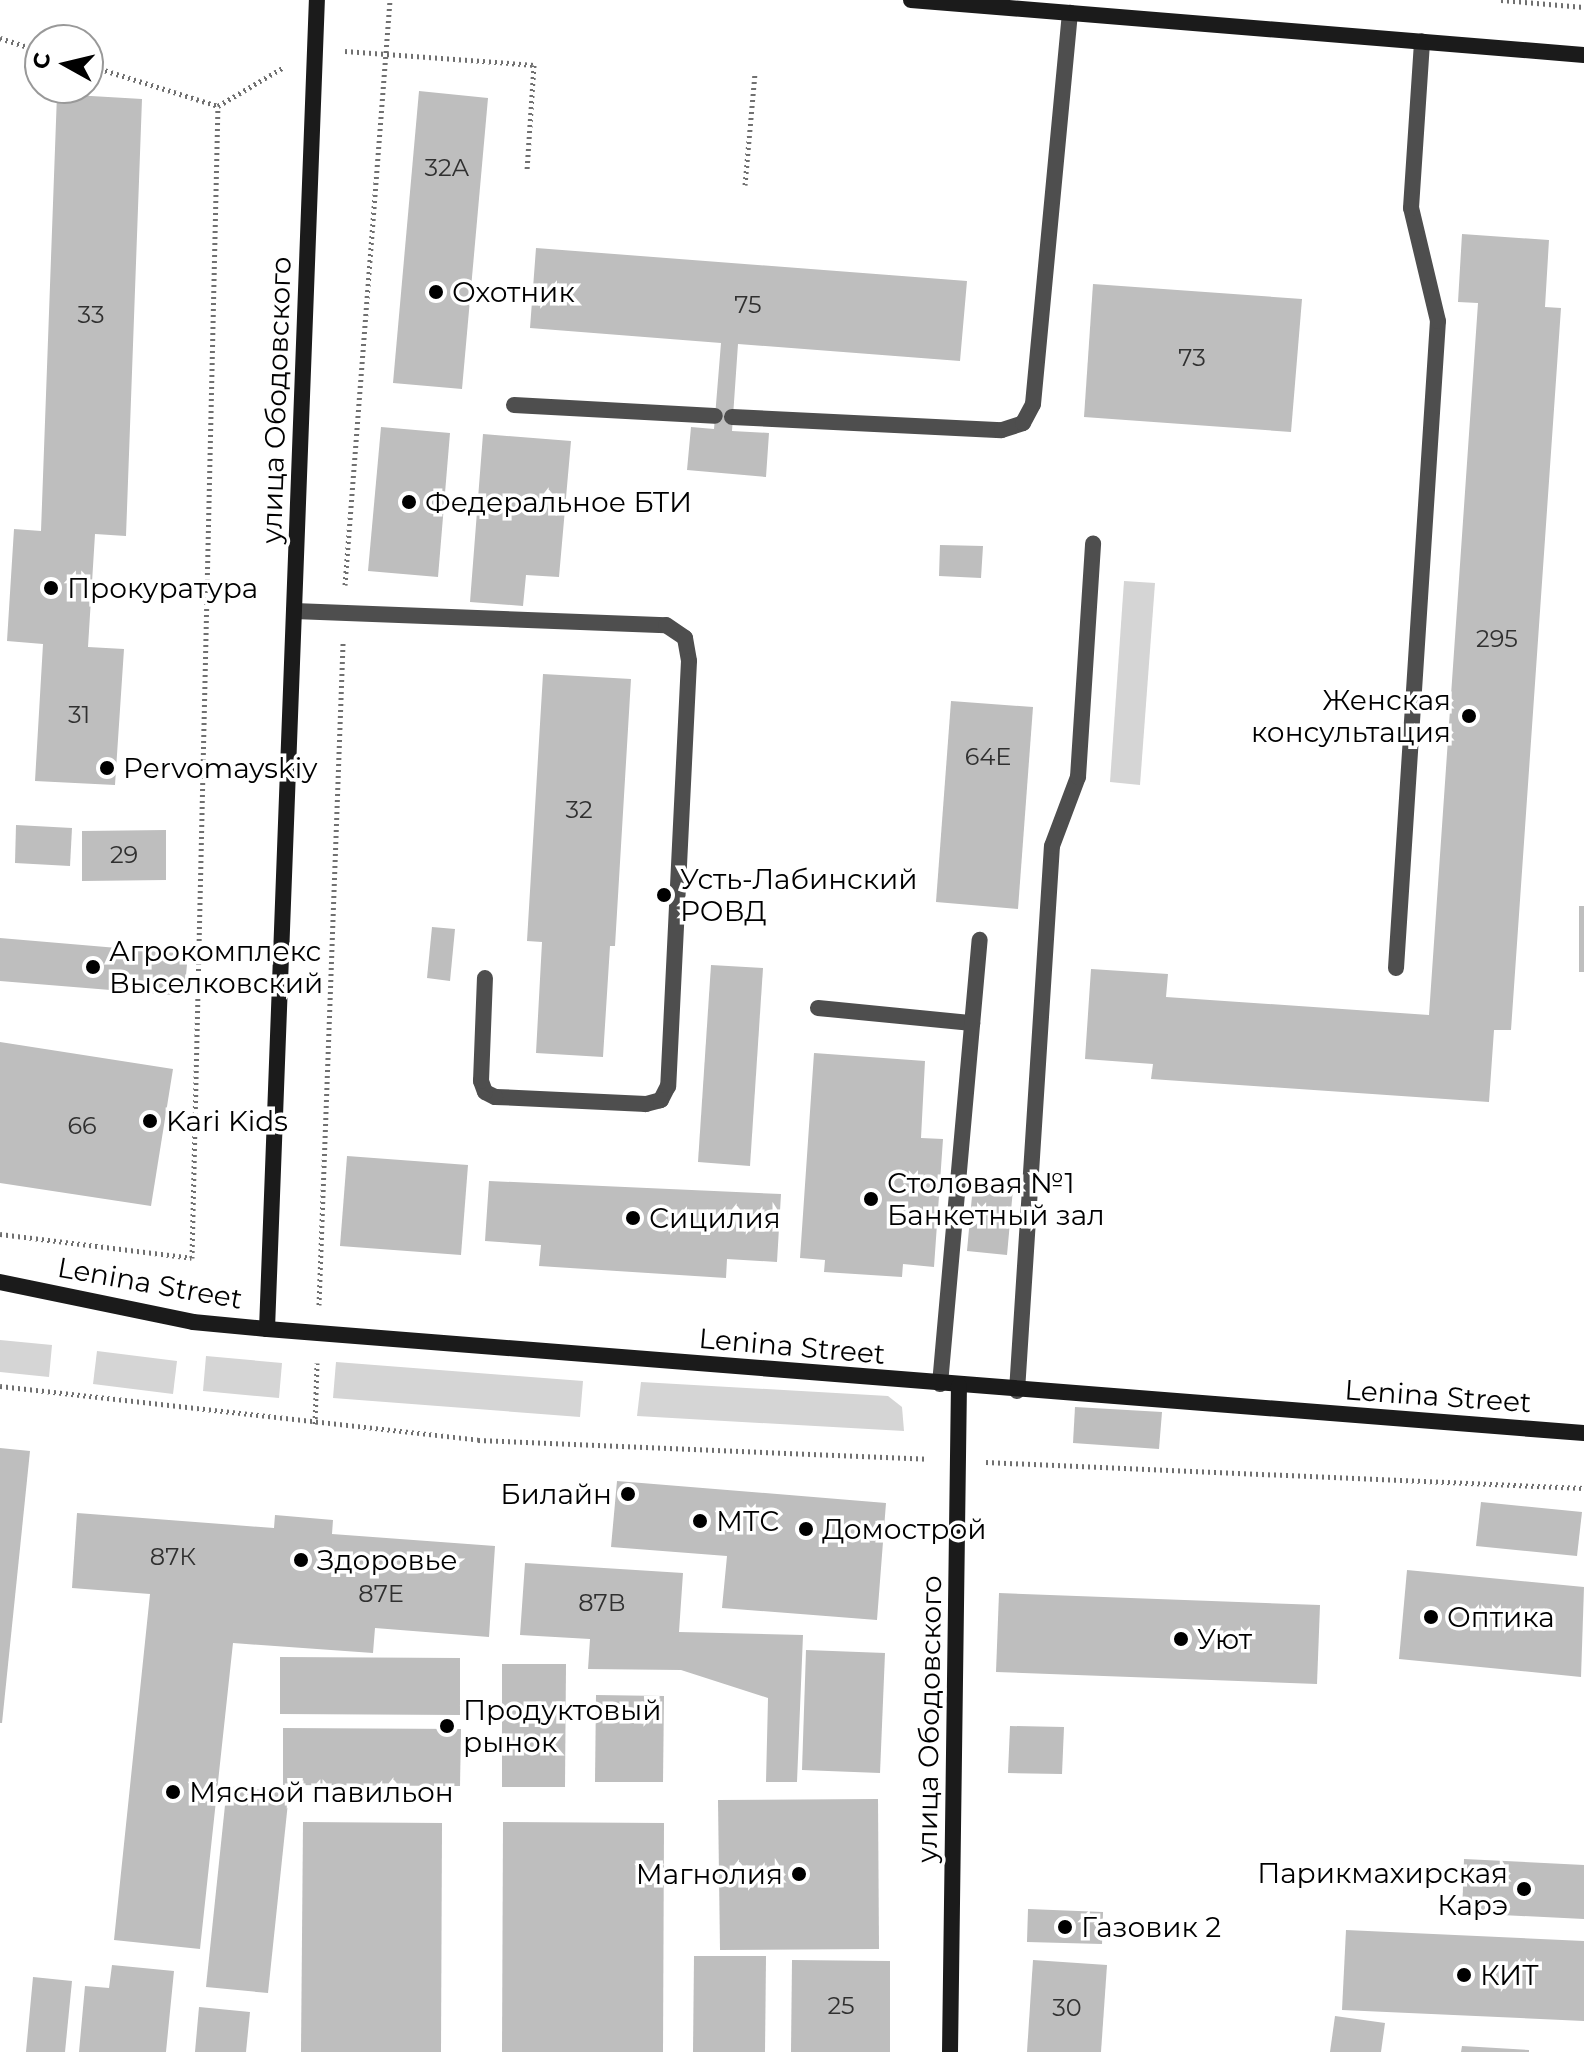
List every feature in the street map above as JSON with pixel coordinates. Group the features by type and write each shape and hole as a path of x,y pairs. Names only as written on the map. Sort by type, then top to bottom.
{"street":[{"name":"улица Ободовского","path":"267,1329 317,0"},
{"path":"911,0 1584,55"},
{"name":"Lenina Street","path":"0,1282 193,1322 1017,1391 1584,1433"},
{"name":"улица Ободовского","path":"950,2052 959,1386"}],"lane":[{"path":"514,405 1002,430 1023,423 1033,404 1070,13"},
{"path":"1396,968 1438,321 1411,208 1422,41"},
{"path":"1017,1391 1052,846 1078,777 1093,543"},
{"path":"294,611 666,625 685,638 689,661 668,1086 661,1100 646,1104 495,1097 485,1092 481,1081 485,978"},
{"path":"940,1384 980,940"},
{"path":"818,1008 972,1023"}],"path":[{"path":"315,1424 348,524 390,0"},
{"path":"1501,0 1584,7"},
{"path":"0,38 24,46"},
{"path":"104,70 218,106 315,49 534,65 527,170"},
{"path":"745,185 755,72"},
{"path":"0,1234 192,1258 218,106"},
{"path":"0,1386 478,1440 1584,1488"}],"shaded area":[{"path":"1124,581 1155,583 1140,785 1110,782"},
{"path":"0,1340 52,1345 49,1377 0,1372"},
{"path":"97,1351 177,1361 173,1394 93,1384"},
{"path":"206,1356 282,1363 279,1398 203,1391"},
{"path":"336,1362 583,1381 580,1417 333,1398"},
{"path":"641,1382 888,1396 902,1407 904,1431 637,1416"}],"building":[{"path":"419,91 488,98 462,389 393,383"},
{"path":"104,97 142,99 126,536 95,534 88,647 124,649 115,785 35,781 43,644 7,641 14,529 41,531 57,104 104,104"},
{"path":"1462,234 1549,240 1545,307 1561,308 1511,1030 1494,1030 1489,1102 1151,1079 1153,1064 1085,1059 1091,969 1168,974 1166,997 1429,1015 1478,303 1458,302"},
{"path":"536,248 967,281 960,361 738,344 732,431 769,433 766,477 687,470 691,427 714,429 721,343 530,328"},
{"path":"1093,284 1302,299 1291,432 1084,417"},
{"name":"Федеральное БТИ","path":"381,427 450,433 438,577 368,571"},
{"path":"483,434 571,441 559,577 526,575 523,606 470,602"},
{"path":"940,545 983,546 981,578 939,576"},
{"path":"543,674 631,679 615,946 610,946 603,1057 536,1053 542,942 527,941"},
{"path":"951,701 1033,707 1018,909 936,902"},
{"path":"16,825 72,828 70,866 15,863"},
{"path":"166,830 166,880 82,881 82,831"},
{"path":"1579,906 1584,906 1584,972 1579,972"},
{"path":"432,927 455,929 450,981 427,978"},
{"name":"Агрокомплекс Выселковский","path":"0,938 188,954 184,996 0,981"},
{"path":"711,965 763,968 750,1166 698,1162"},
{"path":"0,1042 173,1069 151,1206 0,1183"},
{"name":"Столовая №1 Банкетный зал","path":"814,1053 925,1061 921,1138 943,1139 934,1267 903,1264 902,1277 824,1272 825,1260 800,1258"},
{"path":"347,1156 468,1165 461,1255 340,1246"},
{"name":"Сицилия","path":"489,1181 781,1194 777,1262 727,1259 726,1278 539,1266 541,1245 485,1241"},
{"path":"973,1185 1013,1189 1007,1255 967,1251"},
{"path":"1075,1407 1162,1412 1159,1449 1073,1443"},
{"path":"0,1448 30,1451 2,1723 0,1723"},
{"name":"Домострой","path":"617,1481 886,1503 877,1620 722,1608 727,1556 611,1547"},
{"path":"1481,1502 1582,1512 1577,1556 1476,1546"},
{"path":"77,1513 274,1528 275,1515 333,1520 332,1534 495,1546 489,1637 375,1628 373,1653 233,1643 200,1949 114,1940 150,1594 72,1588"},
{"path":"525,1563 683,1573 679,1632 803,1635 797,1782 766,1782 768,1698 681,1670 588,1669 590,1639 520,1635"},
{"path":"1407,1570 1584,1587 1581,1677 1399,1659"},
{"name":"Уют","path":"999,1593 1320,1605 1317,1684 996,1672"},
{"path":"806,1650 885,1653 880,1773 802,1770"},
{"path":"280,1657 460,1658 460,1715 280,1714"},
{"path":"502,1664 566,1664 565,1787 502,1787"},
{"path":"596,1695 664,1696 663,1782 595,1782"},
{"path":"1010,1726 1064,1727 1062,1774 1008,1773"},
{"path":"283,1728 461,1729 460,1786 283,1785"},
{"path":"227,1786 289,1793 268,1993 206,1987"},
{"name":"Магнолия","path":"878,1799 879,1949 720,1950 718,1800"},
{"path":"303,1822 442,1823 441,2052 301,2052"},
{"path":"503,1822 664,1823 663,2052 502,2052"},
{"name":"Парикмахирская Карэ","path":"1464,1859 1584,1865 1584,1919 1462,1913"},
{"name":"Газовик 2","path":"1028,1909 1103,1912 1102,1944 1027,1942"},
{"name":"КИТ","path":"1346,1930 1584,1941 1584,2021 1342,2010"},
{"path":"694,1956 766,1956 765,2052 693,2052"},
{"path":"792,1960 890,1961 890,2052 791,2052"},
{"path":"1033,1960 1107,1965 1101,2052 1027,2052"},
{"path":"112,1965 174,1971 166,2052 79,2052 85,1986 109,1988"},
{"path":"33,1977 72,1981 65,2052 26,2052"},
{"path":"199,2007 250,2012 246,2052 195,2052"},
{"path":"1335,2016 1385,2023 1381,2052 1330,2052"},
{"path":"1462,2046 1529,2050 1529,2052 1461,2052"}],"place":[{"name":"Охотник","path":"436,292"},
{"name":"Федеральное БТИ","path":"409,502"},
{"name":"Прокуратура","path":"51,588"},
{"name":"Женская консультация","path":"1469,716"},
{"name":"Pervomayskiy","path":"107,768"},
{"name":"Усть-Лабинский РОВД","path":"664,895"},
{"name":"Агрокомплекс Выселковский","path":"93,967"},
{"name":"Kari Kids","path":"150,1121"},
{"name":"Столовая №1 Банкетный зал","path":"871,1199"},
{"name":"Сицилия","path":"633,1218"},
{"name":"Билайн","path":"628,1494"},
{"name":"МТС","path":"700,1521"},
{"name":"Домострой","path":"806,1529"},
{"name":"Здоровье","path":"301,1560"},
{"name":"Оптика","path":"1431,1617"},
{"name":"Уют","path":"1181,1639"},
{"name":"Продуктовый рынок","path":"447,1726"},
{"name":"Мясной павильон","path":"173,1792"},
{"name":"Магнолия","path":"799,1874"},
{"name":"Парикмахирская Карэ","path":"1524,1889"},
{"name":"Газовик 2","path":"1065,1927"},
{"name":"КИТ","path":"1464,1975"}]}
